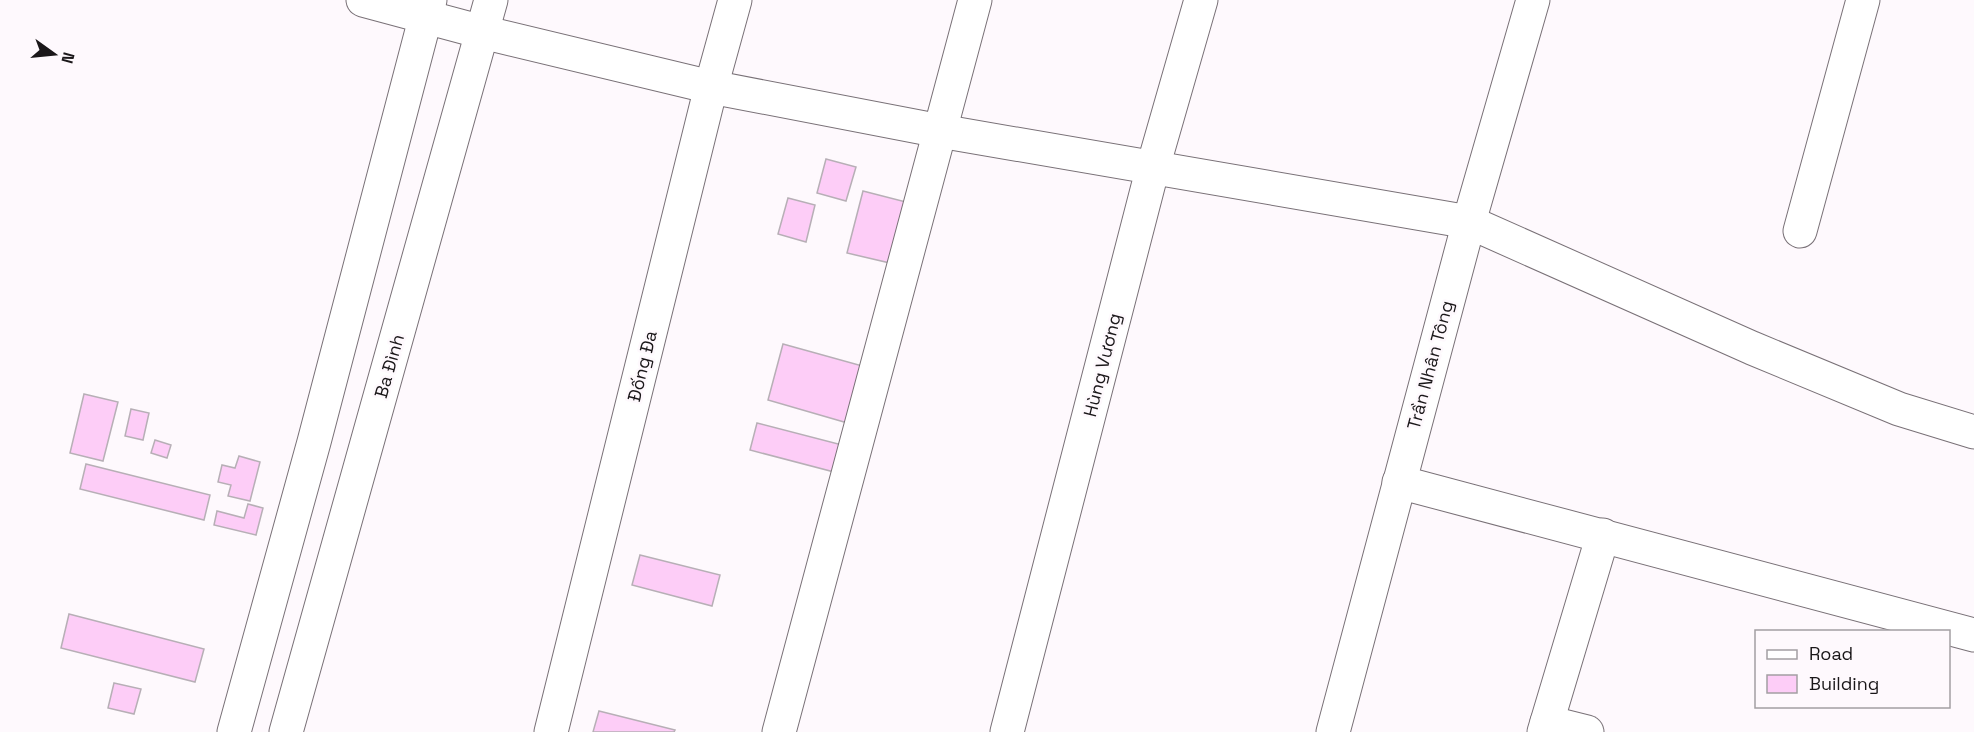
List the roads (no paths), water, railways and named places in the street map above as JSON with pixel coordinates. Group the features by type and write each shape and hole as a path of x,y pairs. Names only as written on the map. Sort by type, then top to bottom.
{"street":[{"path":"363,0 428,8 482,32 711,87 940,131 1468,222 1752,348 1899,409 1974,432"},
{"name":"Ba Đình","path":"286,732 491,0"},
{"name":"Đống Đa","path":"551,732 711,87 735,0"},
{"path":"779,732 975,0"},
{"name":"Hùng Vương","path":"1007,732 1153,167 1201,0"},
{"name":"Trần Nhân Tông","path":"1333,732 1468,222 1533,0"},
{"path":"1800,231 1863,0"},
{"path":"234,732 314,442 428,8"},
{"path":"1399,482 1974,635"},
{"path":"1587,732 1546,727 1603,535"}]}
